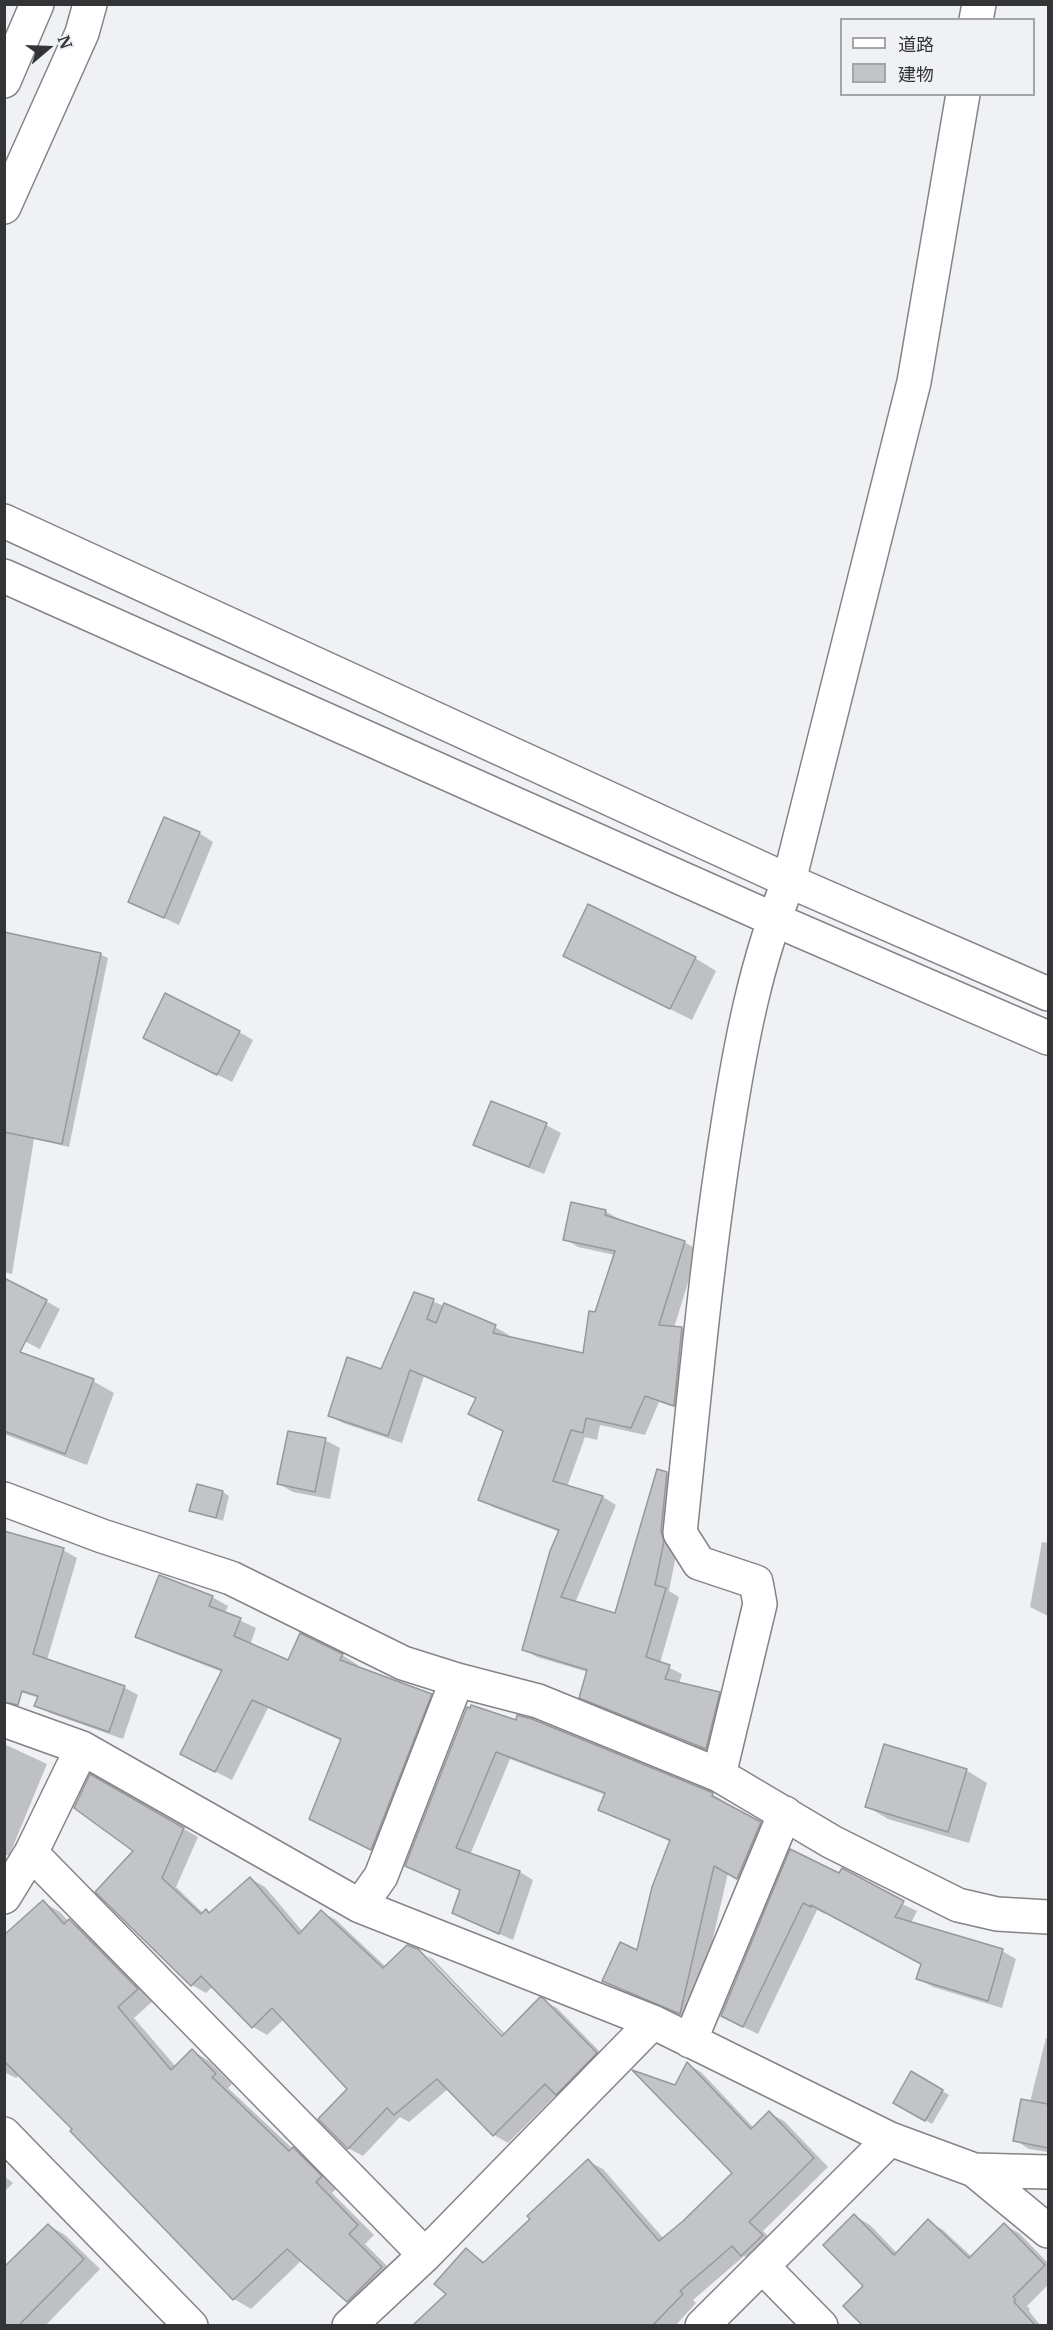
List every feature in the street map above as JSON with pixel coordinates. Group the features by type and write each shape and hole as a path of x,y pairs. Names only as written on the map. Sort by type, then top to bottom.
{"street":[{"path":"4,207 82,33 90,4"},
{"path":"4,81 34,6"},
{"path":"719,1775 760,1604 756,1582 699,1563 680,1533 714,1212 740,1050 773,919 789,880 914,382 963,96"},
{"path":"4,521 789,880 1048,993"},
{"path":"4,576 773,919 1048,1038"},
{"path":"4,1499 102,1536 231,1578 403,1663 538,1701 719,1775 832,1842 958,1905 997,1914 1048,1917"},
{"path":"360,1906 381,1876 457,1680"},
{"path":"4,1720 82,1748 360,1906 653,2022 890,2139 974,2170 1048,2172"},
{"path":"4,1897 31,1853 82,1748"},
{"path":"690,2041 786,1813"},
{"path":"31,1853 425,2254"},
{"path":"349,2325 425,2254 653,2022"},
{"path":"4,2134 192,2325"},
{"path":"702,2325 890,2139"},
{"path":"974,2170 1048,2231"},
{"path":"762,2266 821,2325"}],"building":[{"path":"164,817 200,832 164,918 128,902"},
{"path":"588,904 696,957 670,1009 563,956"},
{"path":"4,932 101,953 62,1144 4,1132"},
{"path":"165,993 240,1031 217,1075 143,1038"},
{"path":"491,1101 547,1123 529,1167 473,1145"},
{"path":"571,1202 606,1210 605,1215 685,1241 659,1325 682,1327 674,1406 645,1396 631,1428 586,1418 583,1433 571,1430 553,1481 603,1496 561,1597 615,1613 657,1469 667,1472 661,1531 664,1541 655,1585 666,1588 646,1657 670,1665 665,1679 720,1692 706,1749 579,1698 587,1670 522,1650 550,1551 559,1530 478,1500 503,1431 468,1414 476,1398 410,1370 388,1436 328,1416 347,1357 381,1369 414,1292 434,1299 427,1319 436,1323 444,1303 496,1325 493,1333 583,1353 589,1311 595,1312 615,1251 563,1240"},
{"path":"4,1278 47,1300 20,1352 94,1379 65,1454 4,1431"},
{"path":"288,1431 326,1438 315,1492 277,1484"},
{"path":"197,1484 223,1491 216,1518 189,1511"},
{"path":"4,1531 64,1548 33,1654 125,1686 109,1732 34,1706 38,1696 22,1691 18,1705 4,1702"},
{"path":"159,1575 213,1596 209,1606 241,1618 234,1636 288,1660 300,1633 343,1654 340,1660 432,1694 371,1850 309,1819 341,1739 252,1700 215,1772 180,1754 222,1670 135,1637"},
{"path":"471,1705 516,1720 517,1715 532,1719 711,1792 712,1796 761,1822 737,1879 714,1866 680,2014 602,1981 620,1942 637,1950 652,1887 670,1840 598,1810 605,1793 496,1752 456,1848 520,1871 499,1934 452,1913 460,1890 405,1866 467,1707 470,1708"},
{"path":"884,1744 967,1769 948,1832 865,1807"},
{"path":"90,1774 184,1828 162,1878 201,1914 206,1909 209,1913 250,1877 299,1934 321,1910 383,1968 407,1945 418,1949 502,2036 540,1997 543,1998 597,2053 556,2095 545,2084 493,2136 437,2079 394,2115 387,2108 348,2149 318,2119 347,2089 272,2008 252,2028 201,1976 191,1986 95,1892 133,1851 74,1808"},
{"path":"790,1849 839,1873 842,1868 904,1901 895,1917 1003,1949 988,2001 916,1979 921,1964 811,1905 811,1907 803,1903 743,2027 721,2016"},
{"path":"43,1900 64,1924 69,1919 138,1989 118,2007 171,2070 192,2049 216,2074 212,2077 289,2151 293,2147 322,2176 316,2182 358,2225 349,2234 382,2267 347,2302 287,2249 233,2300 70,2131 72,2129 4,2061 4,1935"},
{"path":"687,2062 751,2129 769,2111 814,2158 749,2222 763,2235 741,2256 732,2246 680,2291 683,2294 653,2325 413,2325 446,2294 434,2284 466,2248 483,2263 530,2219 527,2216 588,2159 659,2241 683,2221 732,2173 632,2070 675,2085"},
{"path":"911,2071 943,2090 925,2121 893,2103"},
{"path":"1021,2099 1048,2104 1048,2148 1013,2141"},
{"path":"854,2214 894,2255 928,2219 969,2258 1004,2223 1045,2265 1013,2297 1016,2300 1014,2302 1035,2325 862,2325 843,2306 863,2286 823,2245"},
{"path":"48,2224 84,2259 19,2325 4,2325 4,2267"}]}
